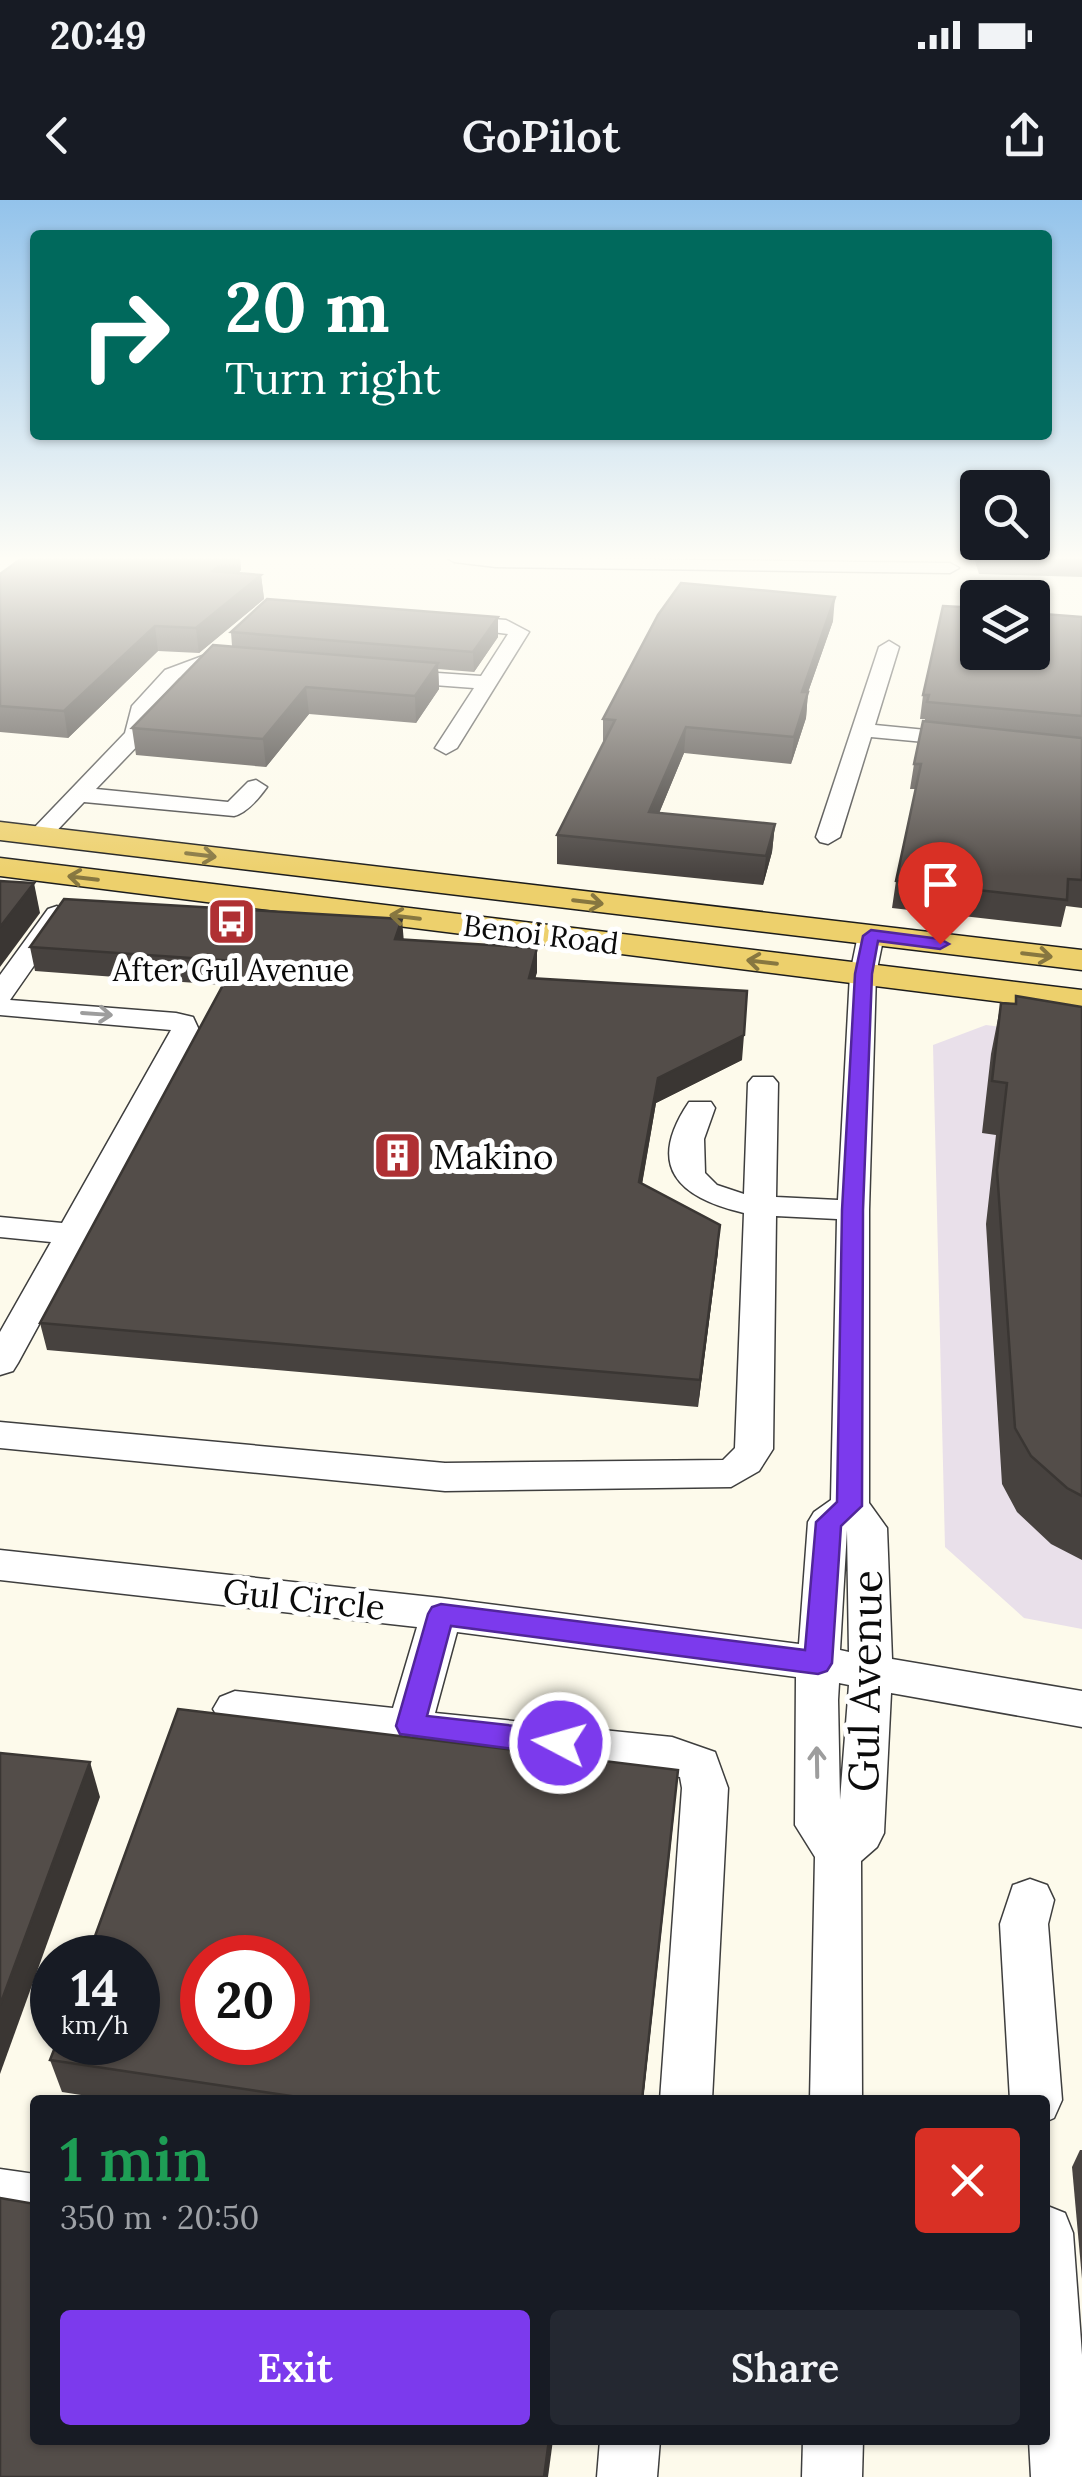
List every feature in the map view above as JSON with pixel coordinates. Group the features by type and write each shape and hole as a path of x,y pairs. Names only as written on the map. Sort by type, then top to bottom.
{"main road":[{"name":"Benoi Road","path":"0,831 1082,960"},
{"name":"Benoi Road","path":"0,867 1082,1001"}],"street":[{"path":"39,836 135,735 142,706 172,674 200,663"},
{"path":"245,663 264,665"},
{"path":"446,748 488,683 495,663"},
{"path":"828,837 884,663"},
{"path":"376,674 488,683"},
{"path":"863,730 982,742"},
{"path":"78,794 234,809 256,788"},
{"path":"0,994 58,914"},
{"name":"Gul Avenue","path":"838,1852 862,1833 870,1670 867,1528 850,1506 853,1210 863,974 871,936"},
{"path":"0,1007 183,1024 185,1030 0,1364"},
{"path":"0,1435 445,1476 731,1473 746,1462 754,1449 763,1083"},
{"path":"700,1108 691,1123 687,1153 695,1184 729,1199 853,1210"},
{"path":"0,1227 71,1234"},
{"name":"Gul Avenue","path":"836,2095 838,1852 818,1825 818,1663 828,1522 850,1506"},
{"name":"Gul Circle","path":"0,1564 441,1614 818,1663 1082,1709"},
{"path":"410,1726 441,1614"},
{"path":"235,1709 672,1756 699,1765 706,1788 686,2095"},
{"path":"1030,1900 1024,1924 1036,2095"},
{"path":"0,2196 30,2200"},
{"path":"1050,2305 1062,2477"},
{"path":"627,2477 630,2445"},
{"path":"832,2445 832,2477"}],"shaded area":[{"path":"986,1025 1082,1038 1082,1629 1024,1618 945,1547 933,1045"}],"building":[{"path":"0,663 115,663 64,711 0,706"},
{"path":"195,663 438,663 415,696 306,687 263,739 132,728"},
{"path":"632,663 812,663 794,737 686,727 649,812 775,824 766,856 557,835 615,720 603,719"},
{"path":"930,663 960,663 960,670 1050,670 1050,663 1082,663 1082,716 927,702 929,695 923,695"},
{"path":"923,721 1082,738 1082,880 1068,879 1067,900 896,881 921,764 914,764"},
{"path":"0,881 34,883 0,927"},
{"name":"Makino","path":"64,899 402,919 395,939 537,948 529,978 747,991 744,1035 658,1078 639,1182 720,1225 700,1380 40,1323 236,961 30,947"},
{"path":"1016,996 1082,1007 1082,1496 1031,1456 1015,1428 997,1170 1007,1083 992,1081 1001,1003 1016,1004"},
{"path":"178,1709 678,1770 643,2095 284,2095 84,2065 160,2065 160,1935 95,1935"},
{"path":"0,1753 90,1762 0,2005"},
{"path":"0,2198 30,2203 30,2445 548,2445 544,2477 0,2477"}],"place":[{"name":"After Gul Avenue","path":"231,921"},
{"name":"Makino","path":"398,1156"}],"route":[{"path":"560,1743 410,1726 441,1614 818,1663 828,1522 850,1506 853,1210 863,974 871,936 940,944"}]}
